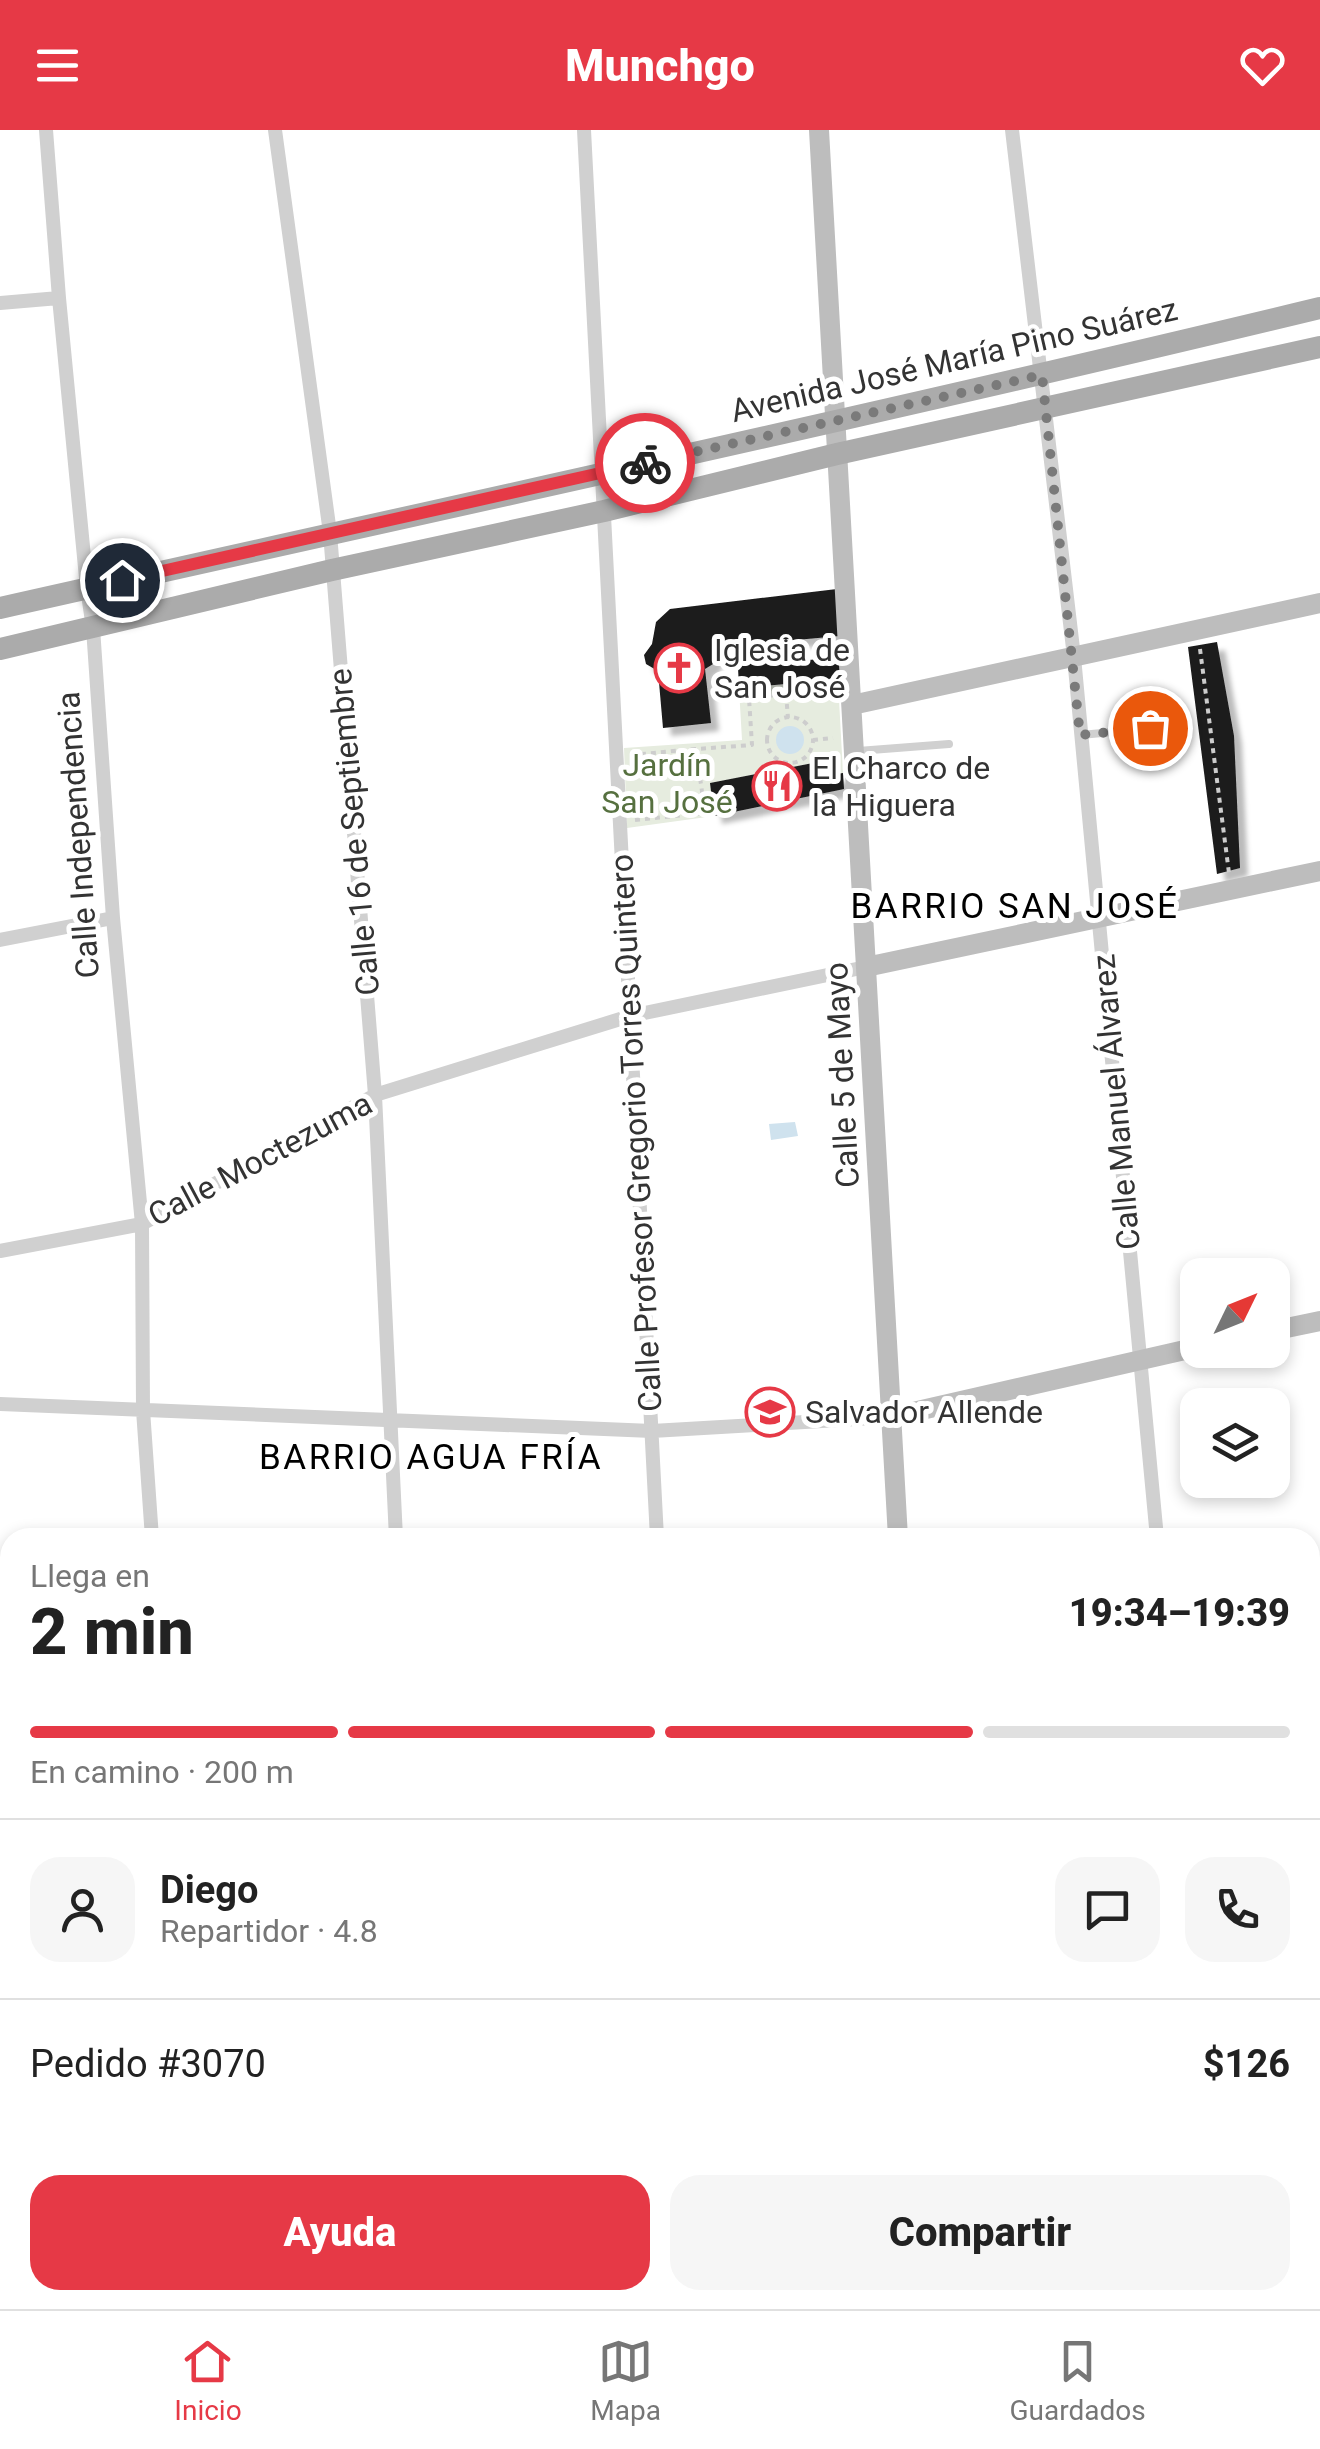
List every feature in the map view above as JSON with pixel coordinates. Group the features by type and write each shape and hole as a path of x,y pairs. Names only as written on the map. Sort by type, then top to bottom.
{"main road":[{"name":"Avenida José María Pino Suárez","path":"0,608 1042,375 1320,308"},
{"name":"Avenida José María Pino Suárez","path":"0,649 1046,406 1320,347"}],"street":[{"name":"Calle Independencia","path":"46,130 58,298 93,628 113,918 142,1224 143,1410 151,1528"},
{"name":"Calle 16 de Septiembre","path":"275,130 330,533 375,1095 395,1528"},
{"name":"Calle Profesor Gregorio Torres Quintero","path":"584,130 657,1528"},
{"name":"Calle 5 de Mayo","path":"819,130 897,1528"},
{"name":"Calle Manuel Álvarez","path":"1012,130 1074,656 1156,1528"},
{"path":"0,303 58,298"},
{"path":"851,695 1074,656 1320,604"},
{"path":"866,967 1320,872"},
{"path":"0,940 113,918"},
{"name":"Calle Moctezuma","path":"0,1251 142,1224 375,1095 630,1016 866,967"},
{"path":"1290,1328 1320,1322"},
{"path":"0,1404 652,1431 891,1416 1180,1351"}],"lane":[{"path":"1080,735 1186,726"},
{"path":"854,751 948,744"}],"path":[{"path":"1198,630 1231,890"},
{"path":"786,694 788,718"},
{"path":"617,756 752,746 750,698 851,695"},
{"path":"788,718 800,719 813,738 806,758 793,763 779,760 767,742 771,727 788,718"},
{"path":"620,821 705,813 696,749"}],"green space":[{"name":"Jardín San José","path":"838,681 843,773 816,777 813,763 711,783 714,816 627,828 624,748 742,740 739,688"}],"water":[{"path":"790,726 800,730 804,740 800,750 790,754 780,750 776,740 780,730"},
{"path":"795,1122 798,1136 771,1140 769,1124"}],"building":[{"path":"837,589 840,636 773,642 775,663 842,657 845,679 739,688 737,647 715,650 713,664 705,669 711,723 663,728 658,671 646,664 644,655 652,644 656,622 670,609"},
{"path":"1217,642 1234,736 1240,868 1217,874 1188,647"},
{"name":"El Charco de la Higuera","path":"813,763 816,777 843,773 844,789 714,816 710,783"}],"way so far":[{"path":"645,463 1042,375 1080,735 1150,728"}],"place":[{"name":"Iglesia de San José","path":"679,668"},
{"name":"El Charco de la Higuera","path":"777,786"},
{"name":"Salvador Allende","path":"770,1412"}],"district":[{"name":"BARRIO SAN JOSÉ","path":"1015,906"},
{"name":"BARRIO AGUA FRÍA","path":"431,1457"}],"route":[{"path":"122,580 645,463"}]}
